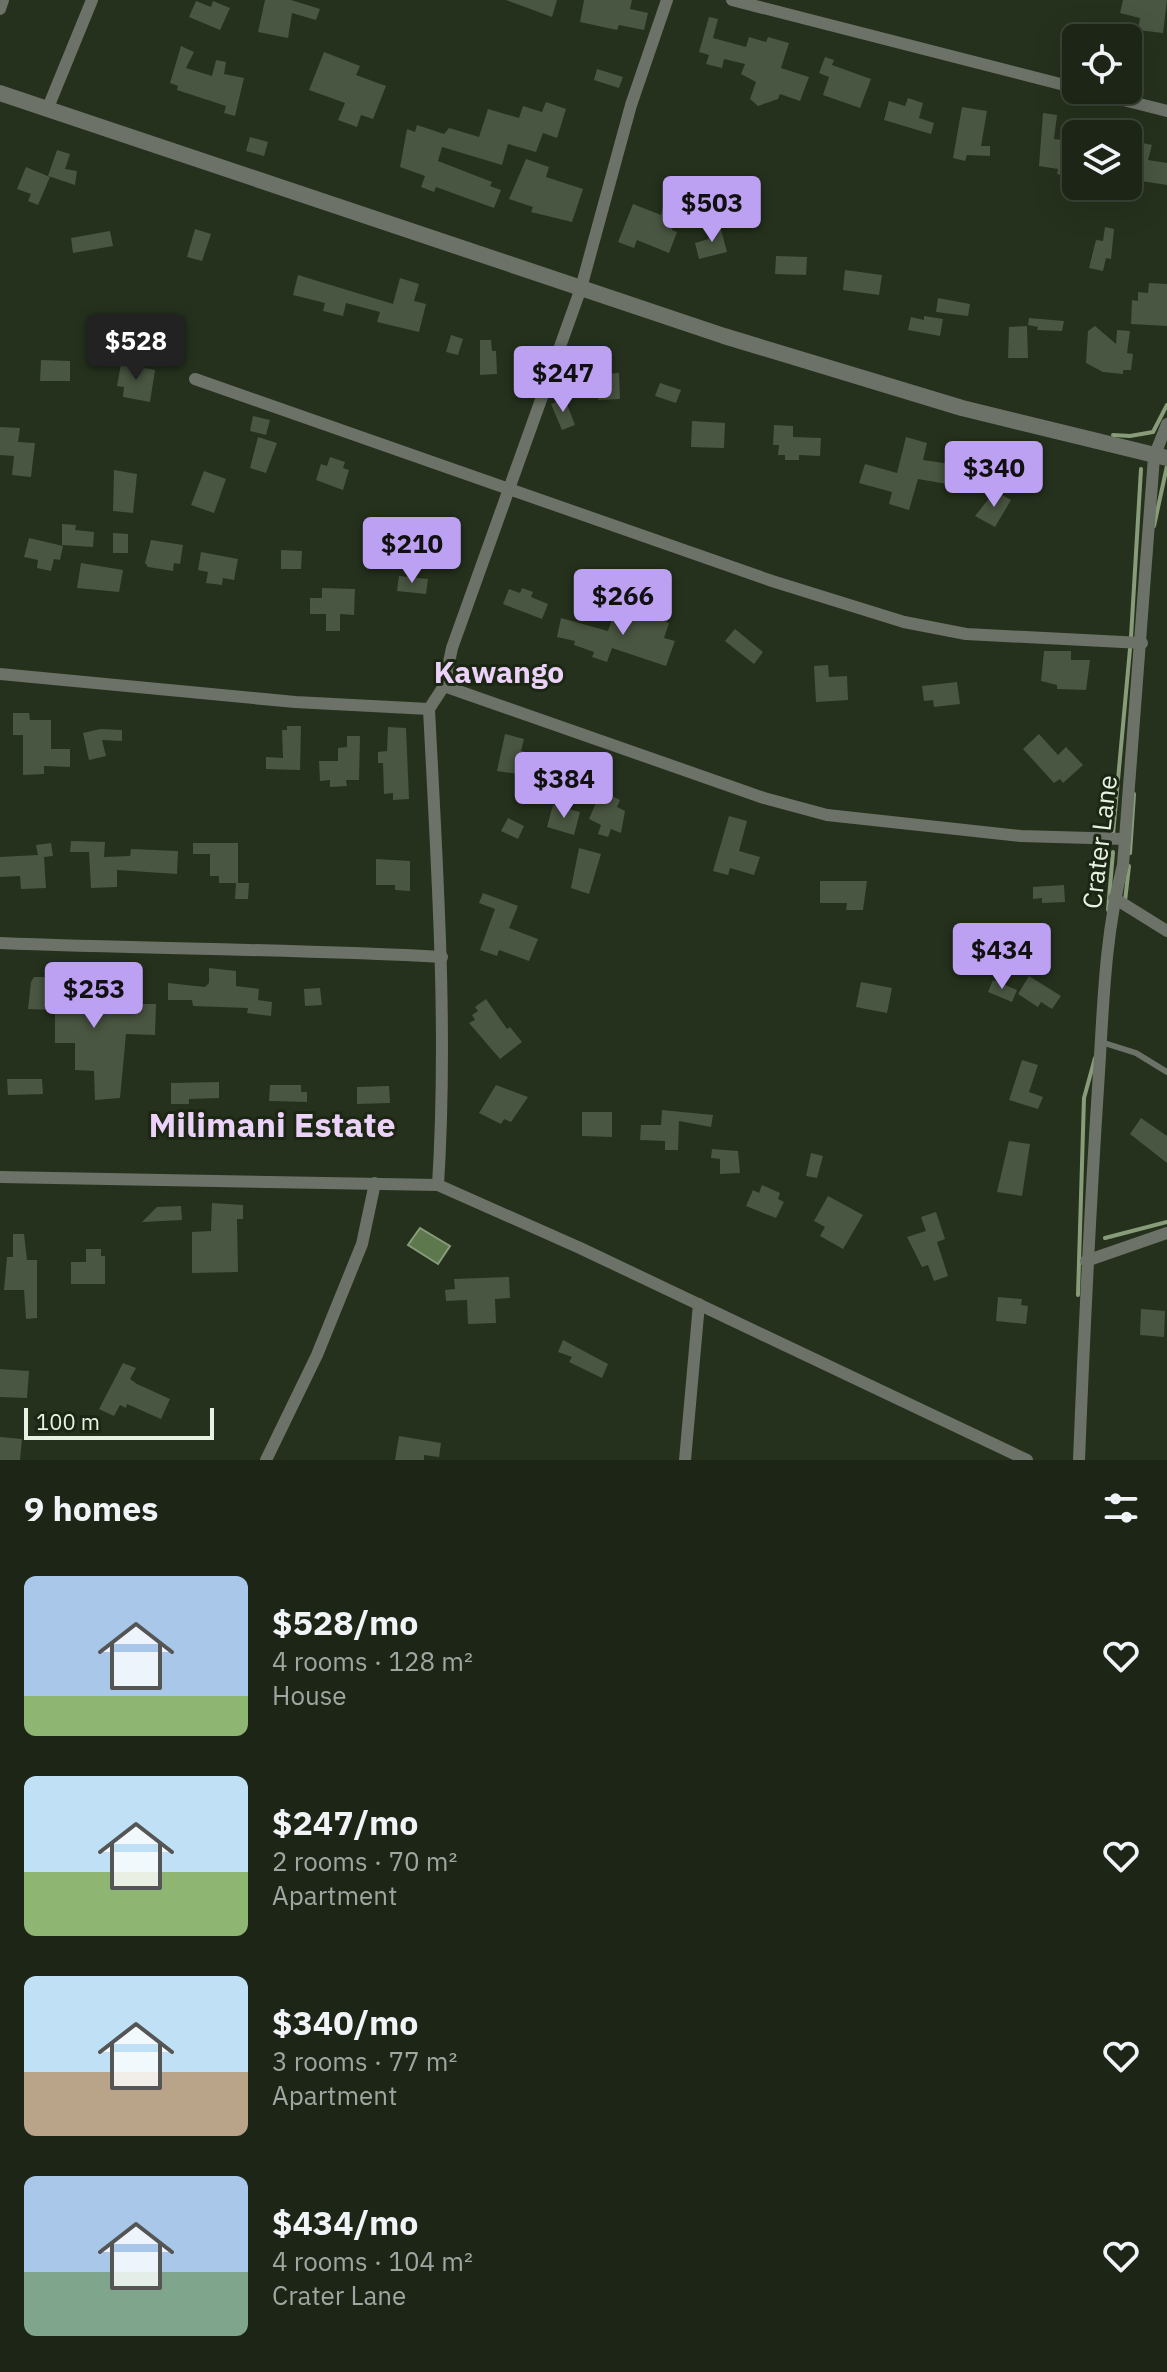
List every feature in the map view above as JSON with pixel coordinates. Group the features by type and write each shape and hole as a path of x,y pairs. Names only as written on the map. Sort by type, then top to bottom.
{"street":[{"path":"0,9 3,0"},
{"path":"47,110 92,0"},
{"path":"438,1185 442,1124 442,957 429,709 444,686 452,648 581,288 631,105 667,0"},
{"path":"732,0 1062,84"},
{"path":"0,93 724,336 962,408 1161,458"},
{"path":"1139,104 1167,111"},
{"path":"195,379 772,581 904,622 966,634 1142,643"},
{"name":"Crater Lane","path":"1079,1460 1086,1261 1101,1042 1167,424"},
{"path":"0,674 295,702 429,709"},
{"path":"444,686 764,798 827,815 1021,836 1125,839"},
{"path":"1114,898 1167,931"},
{"path":"0,943 178,950 294,949 442,957"},
{"path":"0,1177 438,1185 699,1304 1027,1460"},
{"path":"266,1460 317,1355 362,1244 375,1183"},
{"path":"1086,1261 1167,1233"},
{"path":"685,1460 699,1304"}],"lane":[{"path":"1101,1042 1136,1053 1167,1072"}],"shaded area":[{"path":"420,1228 450,1246 438,1264 408,1245"}],"building":[{"path":"265,0 291,0 320,9 316,20 292,13 288,38 258,32"},
{"path":"506,0 557,0 552,17"},
{"path":"584,0 632,0 630,9 648,13 644,30 619,25 617,30 580,22"},
{"path":"1123,0 1167,0 1163,33 1142,30 1140,18 1120,13"},
{"path":"196,1 211,7 213,1 230,8 220,30 189,17"},
{"path":"709,17 718,19 713,38 746,47 749,37 766,42 768,37 789,43 781,68 809,77 800,101 780,94 778,99 758,106 750,99 756,82 741,74 745,64 724,59 722,68 706,64 709,55 699,52"},
{"path":"181,46 194,52 186,68 212,76 216,60 226,62 224,74 244,78 235,116 224,113 226,106 177,90 178,86 170,83"},
{"path":"324,52 360,66 356,75 386,86 373,119 361,115 357,127 338,120 345,103 309,90"},
{"path":"825,57 834,60 832,65 871,79 860,108 823,95 829,77 819,73"},
{"path":"597,69 623,77 619,88 594,80"},
{"path":"908,98 923,103 919,118 934,123 931,134 884,120 889,101 905,106"},
{"path":"546,102 566,109 557,138 543,133 536,152 508,144 502,165 442,147 438,161 492,182 490,186 501,190 494,208 436,187 434,192 421,187 425,176 400,167 407,129 415,132 417,125 444,134 449,128 479,137 488,109 519,118 523,106 542,112"},
{"path":"962,107 987,111 981,146 990,146 990,156 967,155 965,161 953,158"},
{"path":"1043,113 1057,115 1054,139 1062,140 1062,175 1057,174 1058,169 1039,166"},
{"path":"250,137 268,142 264,156 246,151"},
{"path":"1142,143 1152,145 1148,160 1167,163 1167,185 1142,181"},
{"path":"57,150 70,154 65,169 77,171 75,185 48,176"},
{"path":"526,159 549,167 546,177 583,189 572,222 531,212 533,207 509,199"},
{"path":"26,167 50,177 38,205 28,201 31,194 17,189"},
{"path":"664,201 678,205 672,230 677,232 669,253 637,240 634,248 618,242 633,204 661,215"},
{"path":"720,226 727,252 699,259 695,243 709,239 706,229"},
{"path":"1105,227 1114,229 1111,259 1106,258 1103,271 1089,268 1096,240 1103,241"},
{"path":"195,229 211,234 202,261 187,257"},
{"path":"110,231 113,246 73,253 71,238"},
{"path":"776,256 807,257 806,275 775,274"},
{"path":"845,270 882,275 879,295 843,290"},
{"path":"298,275 393,304 400,278 419,284 414,301 426,304 419,332 377,322 380,312 346,303 343,316 323,311 325,303 293,295"},
{"path":"1149,283 1167,284 1167,326 1131,324 1132,300 1138,301 1138,292 1148,293"},
{"path":"938,298 970,304 968,316 936,312"},
{"path":"924,316 943,319 940,336 908,330 911,317 924,320"},
{"path":"1029,318 1064,321 1062,331 1037,330 1038,327 1028,325"},
{"path":"1027,326 1028,358 1008,358 1009,327"},
{"path":"1095,326 1116,344 1117,330 1130,331 1127,353 1133,354 1131,370 1123,370 1123,374 1103,372 1086,363 1088,331"},
{"path":"451,335 463,339 458,355 446,352"},
{"path":"480,340 491,340 492,351 496,351 497,374 480,375"},
{"path":"41,360 70,361 70,381 40,381"},
{"path":"121,364 155,370 150,402 123,397 124,387 117,386"},
{"path":"584,369 598,369 598,374 619,373 620,399 598,400 598,393 577,393 576,376 584,376"},
{"path":"660,383 681,390 676,403 655,396"},
{"path":"565,399 575,425 562,430 551,404"},
{"path":"253,416 270,420 266,435 250,431"},
{"path":"692,421 725,423 724,448 691,447"},
{"path":"774,425 793,426 793,437 821,438 820,456 799,455 799,460 785,460 785,455 778,455 779,445 773,445"},
{"path":"0,427 20,428 18,442 35,443 31,477 12,475 14,456 0,455"},
{"path":"258,437 277,443 266,473 250,468"},
{"path":"906,437 927,443 923,460 950,464 947,484 918,479 909,510 889,504 892,492 859,483 865,464 897,473"},
{"path":"330,457 345,462 343,468 349,470 343,490 316,480 321,464 327,466"},
{"path":"114,470 137,474 133,513 113,511"},
{"path":"204,471 226,479 214,513 191,505"},
{"path":"995,491 1011,500 995,527 975,516"},
{"path":"62,524 76,525 75,530 94,532 93,547 62,545"},
{"path":"113,533 128,534 128,553 113,553"},
{"path":"29,538 63,546 60,560 54,559 51,571 37,568 38,560 24,557"},
{"path":"151,540 183,545 180,564 174,563 173,571 148,567 145,563"},
{"path":"281,550 302,551 301,569 281,569"},
{"path":"201,552 238,559 234,580 223,578 222,585 206,583 208,572 198,570"},
{"path":"81,563 123,570 119,592 77,588"},
{"path":"399,576 428,579 426,594 397,591"},
{"path":"322,588 355,589 354,615 340,614 340,631 326,631 326,614 310,614 310,598 322,598"},
{"path":"522,588 533,592 531,597 548,604 542,619 503,604 509,589 520,593"},
{"path":"617,605 669,623 664,638 675,641 666,666 612,648 607,662 592,657 594,652 574,645 575,641 557,637 561,618 608,631"},
{"path":"735,629 763,652 754,664 725,641"},
{"path":"1044,651 1071,651 1071,660 1090,660 1086,690 1057,689 1057,685 1041,681"},
{"path":"828,665 829,677 847,676 848,700 816,702 814,666"},
{"path":"957,682 960,704 934,707 933,700 924,701 922,686"},
{"path":"13,713 29,713 30,720 51,720 51,749 70,749 70,767 44,766 44,774 23,775 23,735 13,735"},
{"path":"287,726 301,726 300,770 266,769 266,757 283,758 282,730 287,730"},
{"path":"388,727 406,728 409,799 393,800 393,793 384,794 383,763 378,763 378,752 387,751"},
{"path":"100,729 122,730 122,741 102,740 106,756 89,760 83,733"},
{"path":"505,734 524,739 521,751 549,757 545,778 497,771"},
{"path":"1039,734 1058,755 1066,747 1083,765 1063,783 1060,779 1054,783 1023,749"},
{"path":"347,736 360,736 359,780 346,780 347,786 330,787 330,780 320,781 319,761 338,761 338,748 347,747"},
{"path":"601,791 620,800 617,807 625,811 621,833 611,829 608,837 598,834 601,825 589,819"},
{"path":"553,805 580,812 574,835 547,827"},
{"path":"729,816 747,821 739,851 760,857 754,875 730,868 728,875 713,871"},
{"path":"508,818 524,826 518,839 501,831"},
{"path":"71,841 105,842 104,857 130,856 131,849 178,851 177,874 117,870 117,887 91,888 89,852 70,852"},
{"path":"51,843 53,856 44,857 46,888 21,889 20,876 0,877 0,857 38,855 36,845"},
{"path":"193,843 238,843 238,883 249,883 248,899 235,899 236,883 219,883 219,876 210,876 210,854 193,854"},
{"path":"579,848 601,854 589,894 571,888"},
{"path":"376,859 410,861 410,891 395,890 395,885 376,885"},
{"path":"820,881 867,881 863,910 846,910 847,903 820,903"},
{"path":"1064,885 1065,902 1042,903 1042,898 1033,899 1033,887"},
{"path":"483,893 518,906 509,928 538,939 529,961 499,950 497,956 480,950 495,909 479,903"},
{"path":"209,968 236,971 236,986 259,989 258,1000 272,1002 271,1016 247,1013 248,1008 193,1006 192,1000 168,1000 168,983 205,987 209,983"},
{"path":"45,971 60,971 60,992 79,993 79,1003 96,1004 96,1010 125,1011 126,991 141,992 141,1004 156,1004 155,1035 126,1034 120,1098 95,1100 94,1071 75,1070 75,1043 55,1043 55,1010 28,1009 31,982 34,977 45,977"},
{"path":"1029,976 1061,996 1052,1009 1041,1002 1038,1007 1018,994"},
{"path":"993,980 1017,990 1012,1002 988,992"},
{"path":"861,982 892,988 887,1013 856,1007"},
{"path":"320,988 322,1005 305,1006 304,989"},
{"path":"486,999 507,1029 510,1027 522,1042 500,1059 469,1023 475,1020 472,1015 478,1011 475,1007"},
{"path":"1022,1060 1038,1065 1029,1092 1043,1097 1038,1109 1009,1100"},
{"path":"7,1079 42,1079 43,1094 8,1095"},
{"path":"219,1082 219,1098 189,1099 189,1104 171,1104 171,1083"},
{"path":"270,1085 301,1085 301,1092 307,1092 307,1102 269,1101"},
{"path":"496,1085 528,1097 511,1122 504,1119 501,1124 479,1113"},
{"path":"389,1086 390,1103 357,1104 357,1087"},
{"path":"662,1110 713,1115 711,1127 679,1121 678,1150 665,1150 665,1141 640,1140 641,1125 661,1125"},
{"path":"582,1112 612,1112 612,1137 582,1136"},
{"path":"1141,1118 1167,1136 1167,1163 1130,1134"},
{"path":"1009,1141 1030,1144 1022,1196 997,1192"},
{"path":"712,1149 738,1151 740,1173 720,1174 720,1159 711,1158"},
{"path":"811,1153 823,1156 817,1178 806,1176"},
{"path":"762,1185 780,1193 778,1199 784,1202 776,1218 746,1206 753,1190 759,1193"},
{"path":"828,1196 863,1215 843,1249 820,1236 825,1227 814,1221"},
{"path":"212,1203 243,1205 243,1219 237,1219 238,1272 192,1273 192,1232 211,1231"},
{"path":"181,1206 182,1220 142,1222 157,1207"},
{"path":"936,1212 945,1239 937,1242 948,1276 934,1281 928,1265 922,1267 907,1237 926,1231 921,1217"},
{"path":"13,1234 24,1234 27,1260 37,1260 37,1318 26,1319 24,1290 4,1290 7,1257 13,1257"},
{"path":"86,1249 101,1249 101,1256 105,1256 105,1284 71,1284 71,1262 86,1262"},
{"path":"509,1277 510,1298 495,1299 496,1323 468,1324 467,1300 446,1301 445,1290 455,1289 454,1279"},
{"path":"998,1297 1022,1299 1021,1305 1028,1306 1026,1324 996,1321"},
{"path":"1141,1309 1165,1311 1164,1337 1140,1335"},
{"path":"563,1340 608,1364 602,1378 569,1362 572,1357 558,1352"},
{"path":"123,1363 136,1368 130,1379 170,1399 161,1419 127,1404 126,1408 120,1405 114,1416 99,1409"},
{"path":"0,1369 29,1371 27,1398 0,1397"},
{"path":"399,1436 441,1443 439,1457 424,1455 424,1460 395,1460"},
{"path":"0,1437 22,1439 20,1460 0,1460"}],"waterway":[{"path":"1113,435 1153,432 1167,405"},
{"path":"1154,526 1167,466"},
{"path":"1131,637 1141,469"},
{"path":"1113,834 1130,649"},
{"path":"1130,853 1134,794"},
{"path":"1108,910 1113,852"},
{"path":"1125,901 1129,866"},
{"path":"1078,1295 1084,1098 1095,1058"},
{"path":"1105,1238 1167,1222"}],"district":[{"name":"Kawango","path":"499,673"},
{"name":"Milimani Estate","path":"272,1125"}]}
